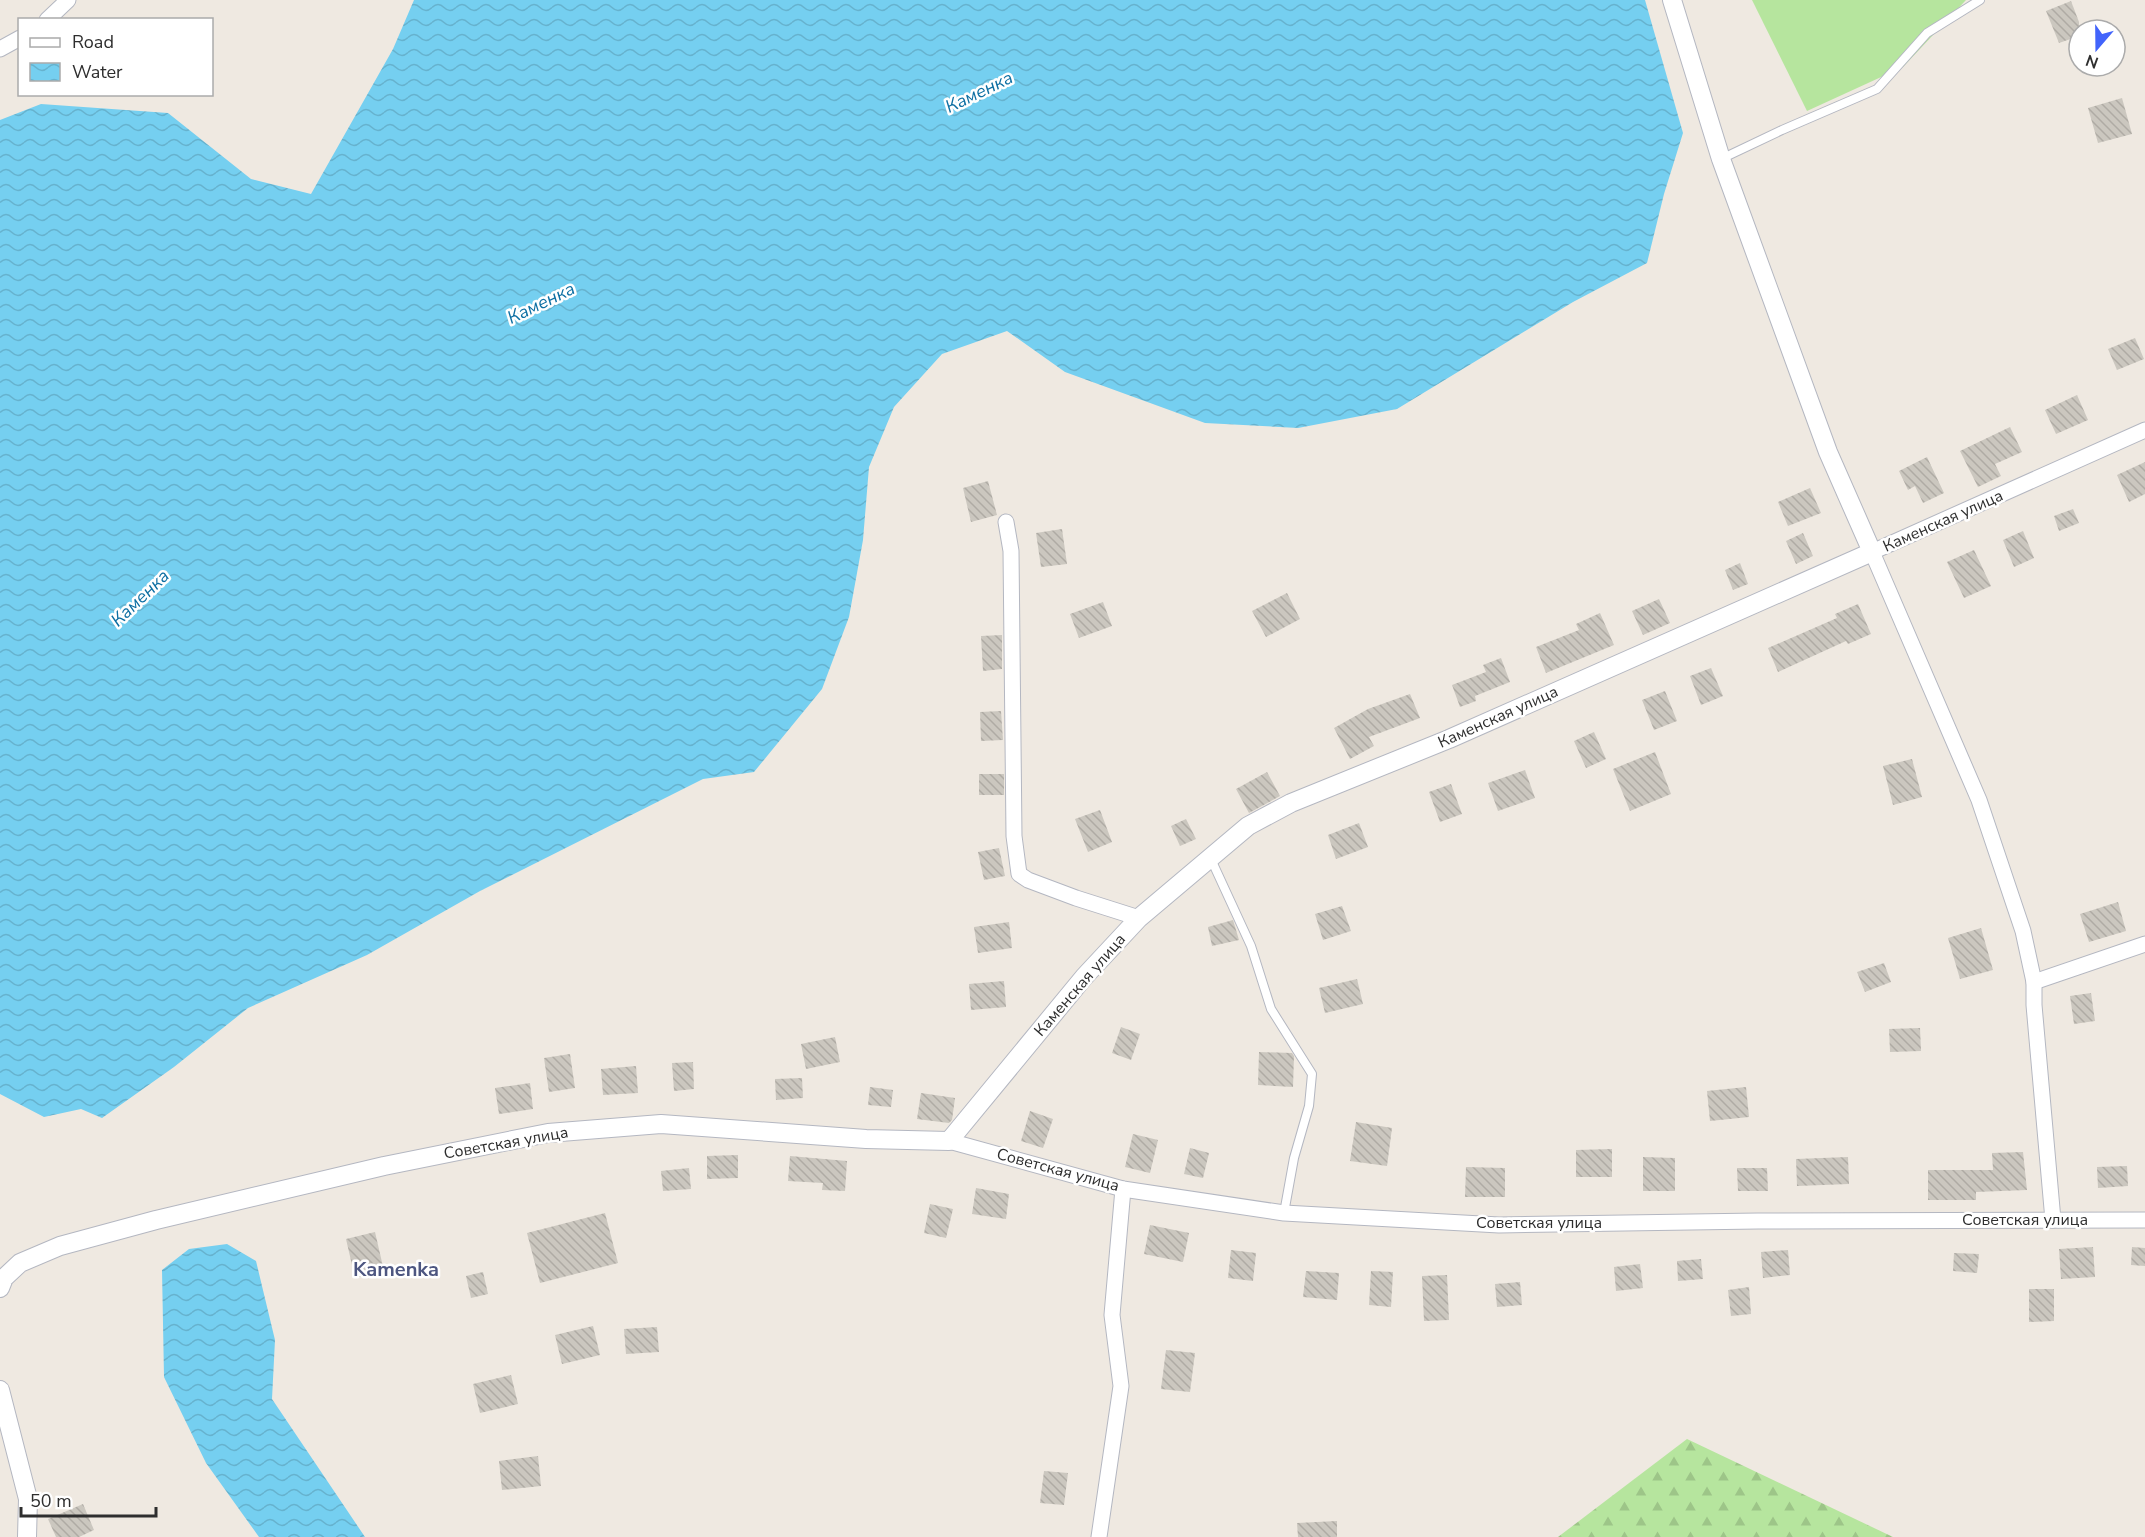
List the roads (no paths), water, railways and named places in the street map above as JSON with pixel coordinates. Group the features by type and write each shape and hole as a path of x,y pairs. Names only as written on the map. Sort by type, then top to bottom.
{"street":[{"path":"49,18 68,0"},
{"path":"1672,0 1721,159 1828,452 1980,800 2023,931 2034,982 2034,1005 2053,1220"},
{"path":"0,49 18,39"},
{"name":"Каменская улица","path":"949,1141 1084,977 1139,918 1248,826 1291,803 1449,739 2145,430"},
{"path":"1006,522 1011,551 1014,836 1019,874 1028,880 1076,898 1139,918"},
{"path":"2034,982 2145,944"},
{"name":"Советская улица","path":"0,1288 4,1278 20,1263 60,1246 156,1220 384,1166 548,1132 662,1124 866,1139 949,1141 1122,1189 1284,1213 1499,1225 1769,1221 2145,1220"},
{"path":"1099,1537 1121,1386 1112,1315 1122,1189"},
{"path":"0,1390 28,1499 27,1537"}],"lane":[{"path":"1721,159 1877,89 1927,33 1980,0"},
{"path":"1210,857 1251,946 1271,1009 1312,1074 1309,1107 1294,1158 1284,1213"}],"water":[{"name":"Каменка","path":"414,0 1645,0 1683,133 1664,194 1647,263 1573,302 1397,409 1298,428 1205,423 1065,372 1007,331 942,354 894,407 869,467 863,540 849,617 822,689 754,772 703,779 480,891 367,955 248,1008 174,1067 102,1118 81,1109 44,1117 0,1094 0,120 41,104 168,113 251,179 311,194 393,49"},
{"path":"227,1244 256,1261 275,1340 272,1399 365,1537 259,1537 206,1463 164,1377 162,1270 189,1249"}],"district":[{"name":"Kamenka","path":"396,1269"}]}
